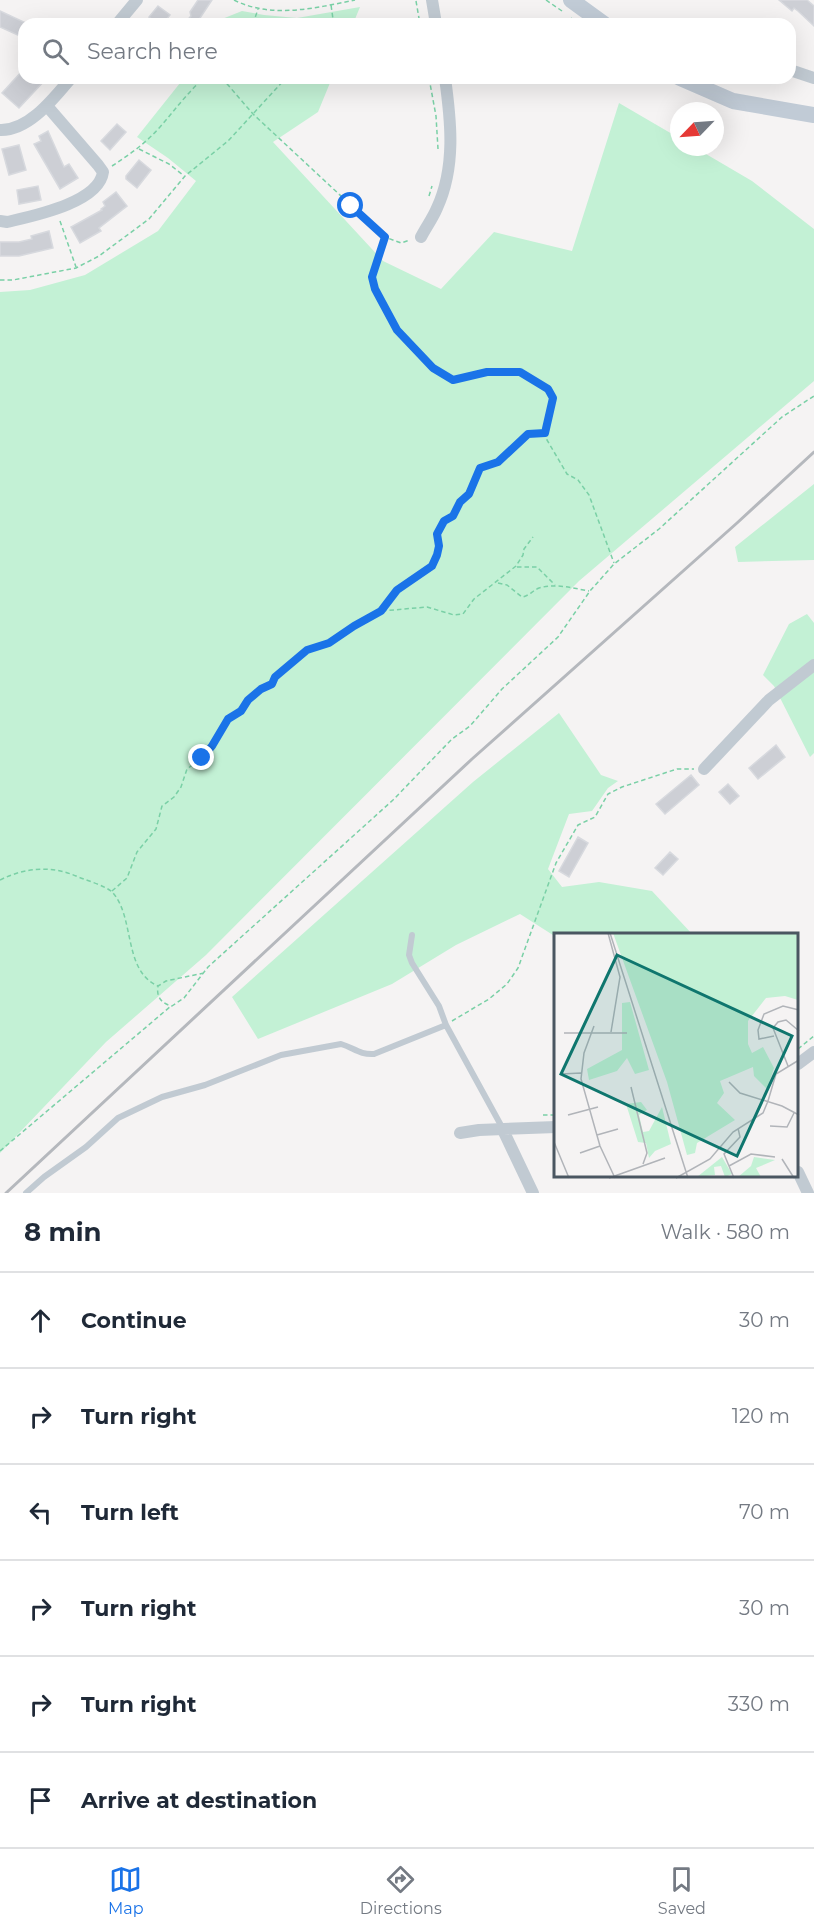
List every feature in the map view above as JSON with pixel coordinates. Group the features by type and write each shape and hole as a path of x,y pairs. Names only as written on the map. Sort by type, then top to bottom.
{"main road":[{"path":"567,6 592,18"},
{"path":"694,84 734,101 814,115"}],"street":[{"path":"122,18 137,0"},
{"path":"432,0 435,18"},
{"path":"796,72 814,78"},
{"path":"0,130 6,131 29,121 47,106 66,84"},
{"path":"415,236 437,208 445,188 451,122 446,84"},
{"path":"0,221 7,222 56,210 88,194 102,178 103,172 47,106"},
{"path":"704,769 769,700 814,665"},
{"path":"799,1063 814,1052"},
{"path":"459,1133 478,1130 554,1127"},
{"path":"503,1130 533,1193"},
{"path":"799,1174 808,1193"}],"lane":[{"path":"412,935 409,955 412,963 439,1006 446,1025 503,1130"},
{"path":"26,1193 86,1147 118,1118 162,1097 205,1085 281,1055 341,1044 357,1053 374,1054 446,1025"}],"path":[{"path":"234,0 258,9 295,11 355,0"},
{"path":"419,18 416,0 422,0"},
{"path":"546,0 567,6"},
{"path":"331,5 333,18"},
{"path":"254,18 258,9"},
{"path":"103,172 138,149 160,128 198,84"},
{"path":"227,84 239,100 385,237 401,243 415,236"},
{"path":"0,280 13,280 76,268 99,256 149,219 185,176 228,141 281,84"},
{"path":"430,84 436,116 438,153"},
{"path":"138,149 169,164 185,176"},
{"path":"429,197 435,178"},
{"path":"56,210 76,268"},
{"path":"385,237 372,277 375,289 397,330 433,368 453,380 487,372 520,372 548,389 553,398 545,433 553,452 567,474 578,480 589,495 614,564"},
{"path":"0,1151 184,998 204,973 250,927 393,800 452,739 470,726 506,684 558,637 590,591 614,564 659,529 782,417 814,396"},
{"path":"112,891 127,878 136,852 156,829 162,806 182,787 187,769 202,758 212,746 228,719 241,711 248,700 261,689 272,684 275,677 307,650 329,643 381,611 397,590 432,566 439,546 437,534 444,521 453,516 460,502 469,494 480,468 498,462 528,434 545,433"},
{"path":"381,611 427,607 454,615 463,614 474,599 516,566 533,537"},
{"path":"516,566 537,567 555,585"},
{"path":"497,583 507,585 522,597 528,596 537,589 555,585 590,591"},
{"path":"446,1025 489,999 507,984 518,968 556,863 578,825 595,817 608,794 622,787 677,769 704,769"},
{"path":"0,880 30,869 60,869 112,891 120,904 135,959 151,983 159,986"},
{"path":"172,1006 160,999 157,991 159,986 166,981 204,973"},
{"path":"799,1048 814,1036"}],"green space":[{"path":"360,7 355,18 297,18"},
{"path":"242,11 297,18 224,18"},
{"path":"179,84 330,84 318,112 273,142 383,261 441,289 494,232 572,251 619,103 670,133 670,156 709,156 752,181 814,229 814,381 579,581 206,955 106,1042 0,1153 0,292 30,290 85,275 158,231 196,181 137,137"},
{"path":"814,484 814,560 738,562 735,547"},
{"path":"807,614 814,623 814,753 810,757 774,686 763,675 789,624"},
{"path":"559,713 601,775 618,781 608,788 592,811 569,814 548,869 562,887 599,882 652,891 691,933 554,933 554,936 520,914 456,945 392,984 258,1039 232,997 473,782"}],"building":[{"path":"198,0 212,0 200,18 189,18 190,12"},
{"path":"779,0 807,0 814,6 814,26 794,8 792,11"},
{"path":"158,6 170,15 168,18 149,17"},
{"path":"0,11 18,19 18,35 0,27"},
{"path":"18,76 18,84 41,84 19,108 2,93"},
{"path":"117,124 126,132 110,150 101,141"},
{"path":"48,131 64,167 69,164 78,178 60,189 34,144 41,141 39,136"},
{"path":"19,145 26,170 9,175 2,149"},
{"path":"139,160 151,170 137,188 126,179 126,176"},
{"path":"38,186 41,200 19,204 17,190"},
{"path":"116,192 127,206 99,228 101,231 80,243 71,227 102,210 105,206 103,202"},
{"path":"49,231 53,248 19,256 0,256 0,242 19,242"},
{"path":"776,745 785,757 758,779 749,768"},
{"path":"691,775 699,785 665,814 656,804"},
{"path":"728,784 739,796 730,804 719,792"},
{"path":"578,837 588,843 569,877 559,871"},
{"path":"670,852 678,859 663,875 655,868"}],"railway":[{"path":"6,1193 472,759 814,452"}],"route":[{"path":"202,758 217,739 228,719 241,711 242,706 261,689 272,684 275,677 307,650 329,643 381,611 397,590 432,566 439,546 437,534 444,521 453,516 460,502 469,494 480,468 498,462 517,447 528,434 545,433 553,398 548,389 520,372 487,372 453,380 433,368 397,330 375,289 372,277 385,237 351,206"}]}
